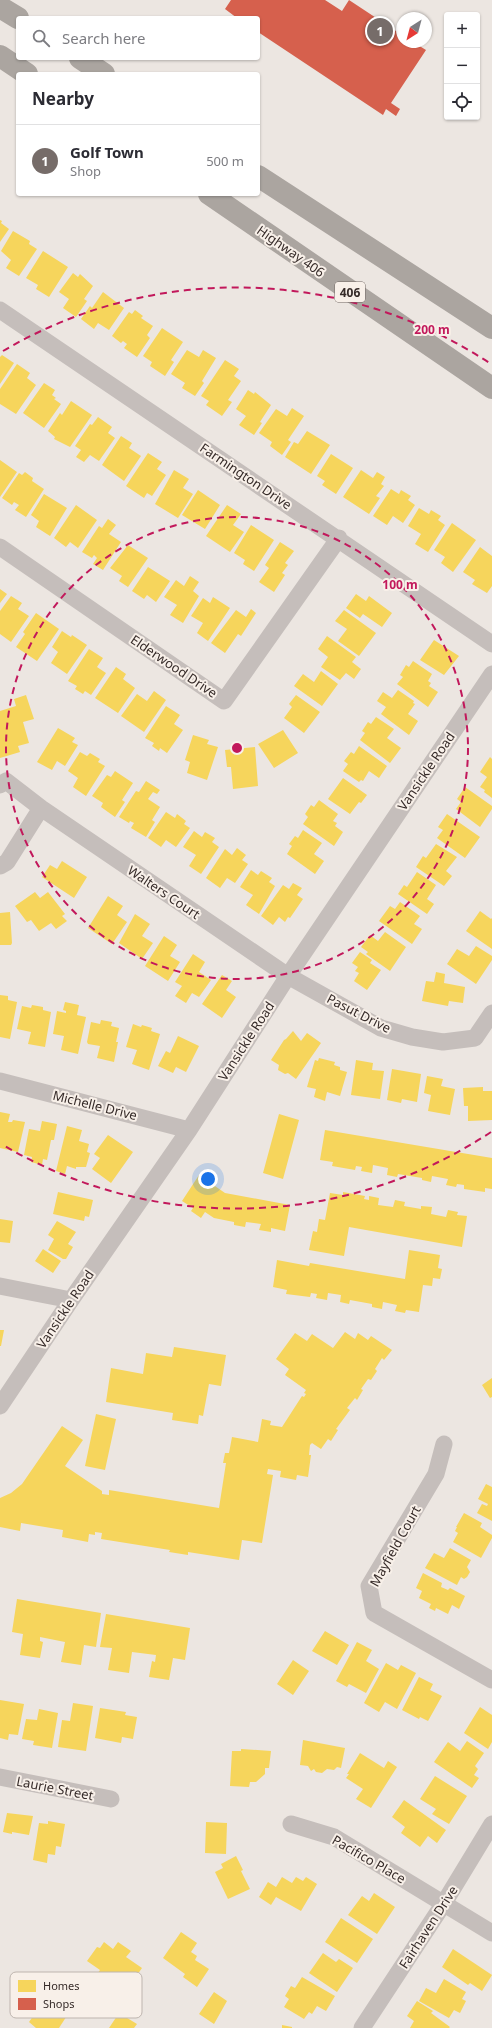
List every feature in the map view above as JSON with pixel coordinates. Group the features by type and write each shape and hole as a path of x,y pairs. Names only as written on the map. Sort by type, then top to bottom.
{"highway":[{"path":"0,7 16,17"},
{"path":"0,56 24,72"},
{"path":"83,60 101,72"},
{"path":"260,177 492,328"},
{"name":"Highway 406","path":"212,196 492,388"}],"street":[{"name":"Farmington Drive","path":"0,310 339,538 492,644"},
{"name":"Elderwood Drive","path":"0,547 224,701 339,538"},
{"name":"Vansickle Road","path":"0,1406 71,1300 189,1130 288,976 492,674"},
{"name":"Walters Court","path":"0,785 6,781 41,808 288,976"},
{"path":"0,866 7,862 41,808"},
{"name":"Pasut Drive","path":"288,976 381,1028 412,1037 443,1042 475,1038 492,1013"},
{"name":"Michelle Drive","path":"0,1081 189,1130"},
{"path":"0,1286 71,1300"},
{"name":"Mayfield Court","path":"444,1444 436,1474 369,1586 374,1613 492,1680"},
{"name":"Laurie Street","path":"0,1777 111,1799"},
{"name":"Pacifico Place","path":"290,1824 334,1837 492,1933"},
{"name":"Fairhaven Drive","path":"362,2028 444,1903 492,1824"}],"building: Homes":[{"path":"0,220 2,221 1,223 9,229 0,242"},
{"path":"13,231 30,241 29,244 37,249 19,276 6,268 11,260 1,251"},
{"path":"43,251 68,267 49,297 36,289 38,285 26,278"},
{"path":"73,273 78,277 80,274 93,286 84,299 87,301 76,317 63,308 69,299 59,292"},
{"path":"103,292 124,308 109,330 98,323 94,329 81,319 90,306 92,308"},
{"path":"135,310 143,316 141,318 153,326 147,335 150,338 137,357 124,348 127,344 123,341 121,343 112,336 129,312 132,314"},
{"path":"162,328 183,342 171,360 174,362 165,376 150,366 152,362 143,356"},
{"path":"187,350 199,357 203,350 216,358 202,381 204,383 195,396 182,388 185,383 171,374"},
{"path":"2,355 14,363 0,384 0,357"},
{"path":"225,360 239,369 234,376 241,381 228,400 232,402 222,416 206,405 209,401 201,396"},
{"path":"17,364 30,373 27,378 36,385 16,414 0,404 0,389"},
{"path":"44,383 55,390 52,395 56,398 54,399 61,404 44,428 23,413"},
{"path":"248,390 254,394 255,392 271,405 254,435 239,425 246,416 236,409"},
{"path":"71,401 92,415 70,447 54,439 55,437 48,431 60,413 62,415"},
{"path":"292,408 304,416 288,440 291,442 282,455 270,446 272,442 259,433 276,409 287,416"},
{"path":"98,417 112,427 108,433 115,438 99,461 90,455 84,462 76,457 81,450 75,446 90,424 92,425"},
{"path":"307,431 330,445 311,474 285,457 294,442 298,444"},
{"path":"121,436 132,443 129,448 141,456 124,481 102,465"},
{"path":"148,453 162,462 157,469 166,475 152,496 147,493 144,498 126,486"},
{"path":"331,454 353,468 336,494 322,485 325,481 317,476"},
{"path":"0,460 17,472 0,497"},
{"path":"174,470 189,479 183,488 193,494 178,518 155,504"},
{"path":"361,470 373,478 377,472 385,477 381,484 384,486 376,496 380,498 369,514 343,497"},
{"path":"25,472 33,478 32,481 44,489 26,517 15,510 19,505 14,502 12,505 2,498 19,473 22,475"},
{"path":"391,489 399,494 401,490 411,496 408,500 415,505 403,523 393,516 387,525 373,516"},
{"path":"198,490 220,505 205,529 182,515"},
{"path":"44,494 67,508 50,536 36,527 39,521 31,515"},
{"path":"76,505 97,520 78,548 70,542 66,547 54,538"},
{"path":"227,505 241,514 233,525 244,532 230,552 206,536"},
{"path":"419,508 429,514 431,510 441,516 438,520 445,525 428,552 415,544 421,534 408,526"},
{"path":"108,519 116,525 109,534 121,542 103,570 93,564 97,558 94,555 92,558 82,552 99,526 102,528"},
{"path":"452,523 476,540 453,572 441,563 445,557 434,550"},
{"path":"251,525 274,540 254,571 243,564 245,560 234,553"},
{"path":"280,542 294,551 285,563 288,565 282,573 285,575 274,592 259,582 269,568 265,565"},
{"path":"128,545 148,558 128,587 119,581 122,576 110,568"},
{"path":"480,547 492,556 492,586 487,593 472,584 475,580 463,572"},
{"path":"148,567 170,581 156,602 147,595 144,599 132,591"},
{"path":"190,576 199,582 193,591 199,596 183,623 170,615 177,605 164,597 176,580 184,586"},
{"path":"0,589 7,594 0,603"},
{"path":"356,594 366,601 369,596 392,613 382,627 363,614 360,618 346,608"},
{"path":"11,596 22,603 18,609 29,616 11,642 0,634 0,611"},
{"path":"213,597 230,608 208,641 197,633 203,623 191,616 203,598 210,603"},
{"path":"251,609 256,613 241,636 238,634 225,653 211,643 236,610 246,617"},
{"path":"344,610 376,633 359,656 338,641 347,629 335,621"},
{"path":"36,613 59,629 37,661 16,647 25,634 23,632"},
{"path":"62,631 71,637 72,635 87,645 67,674 51,663 58,652 52,647"},
{"path":"327,636 356,657 352,662 361,669 354,679 346,673 340,680 321,667 328,657 318,649"},
{"path":"434,640 459,656 444,675 420,660"},
{"path":"89,649 103,658 97,667 106,673 91,695 85,691 83,694 75,689 77,686 68,681"},
{"path":"413,661 432,674 428,681 431,683 429,686 438,692 428,707 397,684 403,677 400,675 406,665 409,667"},
{"path":"116,667 126,674 123,679 135,688 118,713 95,698"},
{"path":"321,671 338,684 322,706 294,686 303,674 314,682"},
{"path":"398,690 414,701 413,703 415,704 408,714 418,721 409,735 381,714 386,707 377,701 383,692 392,698"},
{"path":"154,691 166,700 144,732 121,716 137,694 147,701"},
{"path":"26,695 34,719 23,722 29,743 18,746 20,752 0,758 0,711 16,706 14,699"},
{"path":"296,695 320,712 304,733 284,718 292,707 289,704"},
{"path":"166,706 180,715 174,724 183,730 167,753 160,748 159,751 152,746 154,743 145,738"},
{"path":"376,717 394,729 387,738 401,748 390,763 360,740 365,733 362,731 368,722 371,724"},
{"path":"58,728 75,738 72,742 78,745 65,766 57,761 52,770 37,762"},
{"path":"283,730 298,753 274,768 258,744"},
{"path":"193,735 209,740 207,744 218,747 207,780 187,773 190,762 185,760"},
{"path":"359,746 387,766 379,778 369,771 363,781 361,780 359,782 343,771 348,764 344,761 351,752 354,754"},
{"path":"255,747 258,786 233,789 231,767 227,767 225,750"},
{"path":"80,752 87,756 90,753 100,759 98,762 105,766 86,796 73,787 78,778 68,771"},
{"path":"490,757 492,759 492,798 480,787 487,777 480,772"},
{"path":"115,771 133,783 122,800 125,802 115,817 101,807 103,803 92,796 107,775 111,777"},
{"path":"343,778 367,795 361,803 359,802 350,814 328,799"},
{"path":"146,781 160,790 157,794 153,792 148,799 160,807 152,820 155,822 146,837 131,828 134,823 130,821 129,823 119,817 136,791 139,792"},
{"path":"465,787 492,806 492,809 480,827 456,809 461,802 457,799"},
{"path":"319,800 338,814 333,821 337,823 335,826 343,832 334,846 303,824 308,817 305,814 311,805 314,807"},
{"path":"166,812 175,818 177,814 186,821 184,824 190,828 176,847 166,840 161,847 148,838"},
{"path":"447,814 480,837 465,858 437,838 443,830 438,827"},
{"path":"303,830 322,843 314,854 324,861 315,874 287,854 292,846 289,844 295,836 298,838"},
{"path":"194,831 202,837 205,832 215,838 212,842 219,847 201,874 189,866 196,855 183,847"},
{"path":"436,844 457,857 446,871 452,876 444,886 416,867 423,856 426,858"},
{"path":"237,848 246,855 242,860 248,864 235,883 227,878 220,888 206,878 225,849 232,855"},
{"path":"62,861 87,877 74,898 42,877 50,865 57,869"},
{"path":"251,870 258,875 261,871 272,878 269,882 275,886 259,914 246,905 253,895 240,887"},
{"path":"417,872 436,885 427,899 434,904 427,914 398,894 404,885 407,887"},
{"path":"293,883 302,888 297,895 303,899 290,918 288,917 285,922 279,917 273,925 261,916 283,885 289,889"},
{"path":"35,892 40,898 48,892 65,914 62,916 67,921 56,929 51,923 39,931 31,920 27,922 15,906"},
{"path":"108,896 123,906 117,915 127,922 112,944 88,928"},
{"path":"400,902 420,916 414,924 422,929 412,944 379,921 390,906 395,909"},
{"path":"480,911 491,919 492,918 492,949 466,931"},
{"path":"10,912 12,943 11,945 0,945 0,913"},
{"path":"135,914 150,924 142,936 153,943 142,959 119,943"},
{"path":"385,932 406,947 390,971 366,954 368,952 361,947 370,935 378,941"},
{"path":"164,936 177,945 170,956 180,962 168,981 145,966"},
{"path":"476,946 492,956 492,960 476,984 447,964 457,949 469,956"},
{"path":"360,952 372,960 370,963 381,970 367,990 354,981 359,973 355,971 358,967 352,963"},
{"path":"193,954 205,962 199,972 211,980 199,997 192,993 186,1003 175,996 182,986 175,982"},
{"path":"436,972 445,974 444,983 465,987 463,1003 449,1001 448,1006 422,1001 426,981 434,982"},
{"path":"222,975 232,981 226,990 236,997 222,1018 202,1004"},
{"path":"0,995 8,996 8,1000 17,1002 10,1039 0,1037"},
{"path":"65,1002 79,1005 77,1015 86,1017 78,1054 61,1050 64,1036 53,1034 57,1011 66,1013 66,1011 63,1010"},
{"path":"32,1005 43,1007 43,1010 51,1012 45,1047 28,1044 31,1032 17,1029 22,1006 31,1008"},
{"path":"101,1020 112,1022 111,1026 119,1028 114,1062 97,1058 100,1046 88,1044 87,1042 91,1022 100,1024"},
{"path":"133,1024 141,1027 142,1025 152,1028 151,1031 160,1034 149,1070 132,1064 137,1050 126,1047"},
{"path":"293,1031 301,1041 307,1033 321,1043 296,1079 288,1073 285,1074 278,1070 279,1065 271,1060 284,1040"},
{"path":"178,1036 199,1046 186,1072 176,1067 173,1073 158,1066 166,1051 170,1053"},
{"path":"319,1058 335,1062 334,1065 340,1067 340,1070 347,1072 340,1096 327,1092 325,1101 314,1097 316,1089 307,1087 315,1060 318,1061"},
{"path":"356,1060 373,1063 372,1070 384,1071 380,1099 351,1095"},
{"path":"392,1069 421,1074 417,1102 402,1099 401,1103 387,1100"},
{"path":"427,1076 443,1079 441,1086 455,1089 450,1115 428,1111 431,1095 424,1093"},
{"path":"483,1087 483,1091 492,1091 492,1120 468,1121 468,1106 464,1106 463,1088"},
{"path":"0,1112 10,1114 8,1122 12,1122 13,1120 25,1122 18,1152 0,1148"},
{"path":"279,1114 299,1120 283,1179 263,1173"},
{"path":"42,1121 57,1124 54,1140 51,1140 47,1160 43,1159 42,1165 31,1162 32,1157 24,1155 29,1129 40,1131"},
{"path":"67,1126 82,1130 79,1141 89,1144 87,1152 90,1153 86,1167 76,1167 76,1169 67,1166 65,1174 56,1171"},
{"path":"325,1130 492,1158 492,1189 485,1188 485,1192 464,1189 464,1185 457,1184 456,1187 446,1185 448,1179 432,1176 431,1182 422,1180 422,1178 398,1174 397,1177 387,1175 388,1168 373,1165 372,1173 361,1171 362,1167 356,1166 355,1170 332,1166 333,1162 320,1160"},
{"path":"108,1135 133,1152 111,1183 92,1169 100,1158 94,1154"},
{"path":"199,1175 225,1193 290,1205 285,1231 271,1228 271,1232 259,1230 261,1224 246,1222 245,1227 234,1225 234,1222 214,1218 205,1212 201,1218 191,1211 193,1208 182,1201"},
{"path":"58,1192 93,1200 89,1217 85,1216 84,1221 53,1214"},
{"path":"343,1192 365,1196 364,1199 369,1200 369,1196 379,1198 378,1205 393,1207 395,1200 405,1202 404,1206 421,1209 421,1206 432,1207 431,1214 446,1217 448,1210 458,1212 457,1215 467,1216 462,1247 349,1227 344,1256 309,1250 313,1231 317,1232 319,1219 325,1220 330,1193 343,1195"},
{"path":"0,1219 13,1221 10,1243 0,1242"},
{"path":"57,1221 76,1232 68,1244 73,1247 66,1259 63,1259 48,1250 54,1239 48,1235"},
{"path":"43,1249 61,1261 53,1273 35,1261"},
{"path":"409,1250 440,1255 438,1268 442,1269 440,1279 433,1278 432,1286 423,1285 419,1312 406,1310 405,1313 395,1311 397,1305 383,1302 382,1309 372,1307 372,1304 350,1300 349,1304 340,1302 341,1295 328,1293 327,1300 316,1298 317,1294 311,1293 310,1297 286,1294 287,1290 273,1287 277,1260 309,1266 310,1263 405,1279"},
{"path":"0,1330 4,1330 1,1346 0,1346"},
{"path":"345,1332 355,1339 358,1333 368,1340 371,1336 392,1350 384,1360 382,1358 375,1369 377,1371 371,1380 368,1379 361,1389 363,1390 357,1400 355,1398 347,1408 350,1410 336,1429 338,1430 331,1441 328,1439 321,1449 312,1443 310,1445 309,1455 311,1455 308,1477 297,1475 296,1480 280,1477 281,1471 268,1469 267,1474 273,1475 262,1543 242,1540 239,1560 188,1552 188,1555 169,1552 170,1550 101,1539 102,1533 95,1532 95,1535 89,1534 88,1542 62,1537 63,1530 21,1523 20,1531 0,1527 0,1498 11,1493 22,1484 62,1426 83,1440 65,1466 102,1491 102,1494 109,1495 109,1490 219,1508 226,1463 223,1463 225,1453 229,1453 232,1437 258,1442 262,1419 271,1421 270,1425 282,1427 302,1396 304,1397 306,1394 304,1393 306,1390 285,1375 289,1369 276,1359 295,1333 307,1341 312,1334 333,1348"},
{"path":"174,1347 226,1355 221,1386 209,1384 203,1416 199,1415 198,1424 172,1420 173,1413 106,1402 111,1368 143,1374 146,1353 172,1357"},
{"path":"492,1378 492,1397 490,1398 482,1385"},
{"path":"96,1414 116,1419 105,1470 85,1466"},
{"path":"486,1484 492,1487 492,1521 477,1513 482,1504 487,1506 488,1504 478,1499"},
{"path":"464,1513 482,1523 480,1527 492,1535 492,1538 481,1558 453,1542 458,1533 455,1531 456,1527"},
{"path":"450,1548 471,1560 467,1567 470,1572 464,1579 461,1577 457,1585 425,1568 434,1553 444,1558"},
{"path":"423,1573 442,1583 441,1587 448,1590 450,1588 465,1596 459,1609 452,1605 448,1614 436,1608 435,1611 429,1608 431,1604 419,1598 422,1591 416,1588"},
{"path":"17,1599 101,1613 96,1647 84,1645 81,1665 61,1662 65,1642 40,1637 40,1641 43,1642 40,1658 20,1655 23,1634 12,1632"},
{"path":"106,1614 190,1628 185,1660 173,1658 169,1680 149,1677 152,1661 155,1662 156,1655 132,1652 129,1673 108,1670 112,1648 100,1647"},
{"path":"325,1631 349,1645 337,1665 312,1651"},
{"path":"357,1642 372,1650 366,1661 379,1669 366,1693 349,1684 347,1687 336,1681"},
{"path":"293,1660 309,1671 293,1695 277,1684"},
{"path":"386,1663 398,1670 401,1665 416,1673 397,1709 385,1702 379,1712 364,1703"},
{"path":"419,1677 433,1684 430,1690 442,1696 428,1721 420,1717 419,1719 402,1710"},
{"path":"0,1700 24,1704 18,1735 9,1734 8,1740 0,1738"},
{"path":"73,1703 93,1706 86,1751 58,1747 62,1720 70,1721"},
{"path":"480,1707 492,1715 492,1742 488,1749 464,1733"},
{"path":"100,1708 126,1712 125,1715 137,1717 133,1739 122,1737 121,1743 95,1738"},
{"path":"39,1709 58,1713 52,1748 33,1745 34,1741 22,1739 26,1719 37,1720"},
{"path":"303,1740 345,1748 341,1768 337,1767 334,1770 327,1769 322,1773 316,1772 314,1769 311,1771 308,1766 300,1765"},
{"path":"467,1741 484,1753 475,1766 478,1769 474,1775 479,1778 472,1788 434,1762 448,1742 460,1751"},
{"path":"241,1749 271,1751 269,1768 265,1768 265,1774 256,1782 250,1782 249,1787 230,1786 232,1751 241,1751"},
{"path":"360,1753 384,1768 388,1761 397,1767 371,1808 356,1799 363,1789 346,1778"},
{"path":"435,1776 467,1796 449,1824 432,1814 436,1809 420,1799"},
{"path":"404,1800 446,1830 437,1843 428,1836 420,1847 401,1833 405,1827 392,1817"},
{"path":"7,1813 33,1816 29,1835 3,1832"},
{"path":"48,1821 65,1824 61,1847 56,1846 55,1855 48,1854 47,1863 33,1860 39,1823 48,1824"},
{"path":"206,1822 227,1823 226,1854 205,1853"},
{"path":"236,1856 243,1870 241,1871 250,1889 228,1899 215,1872 223,1868 221,1864"},
{"path":"282,1877 292,1883 296,1877 303,1881 306,1877 317,1884 301,1911 276,1897 271,1905 259,1897 268,1882 276,1887"},
{"path":"374,1893 395,1907 377,1934 348,1915 362,1896 369,1901"},
{"path":"341,1918 373,1939 357,1963 325,1942"},
{"path":"181,1932 197,1943 191,1952 197,1956 195,1960 209,1969 197,1987 183,1977 185,1974 163,1958"},
{"path":"104,1942 113,1949 118,1942 131,1951 126,1957 142,1968 139,1972 98,1972 100,1970 87,1961 97,1947 100,1948"},
{"path":"453,1949 492,1975 482,1991 470,1983 468,1985 442,1967"},
{"path":"323,1953 336,1962 339,1959 353,1968 337,1992 309,1973"},
{"path":"302,1977 335,1996 326,2011 317,2006 312,2014 309,2012 304,2019 284,2007 289,1999 285,1996 291,1986 295,1988"},
{"path":"444,1979 466,1992 462,1999 466,2001 460,2013 454,2010 449,2018 419,2001 426,1988 436,1993"},
{"path":"214,1992 227,2001 214,2024 199,2014"},
{"path":"417,2001 433,2011 431,2013 450,2027 410,2028 414,2021 407,2016"},
{"path":"32,2018 65,2018 59,2028 36,2028 29,2022"},
{"path":"116,2018 127,2018 137,2024 134,2028 109,2028"},
{"path":"282,2025 292,2027 292,2028 282,2028"}],"building: Shops":[{"path":"231,0 325,0 342,11 349,0 396,31 396,48 423,48 426,50 391,103 400,109 396,116 386,109 383,115 260,33 260,16 234,16 225,9"}],"place":[{"name":"Golf Town","path":"380,31"}]}
